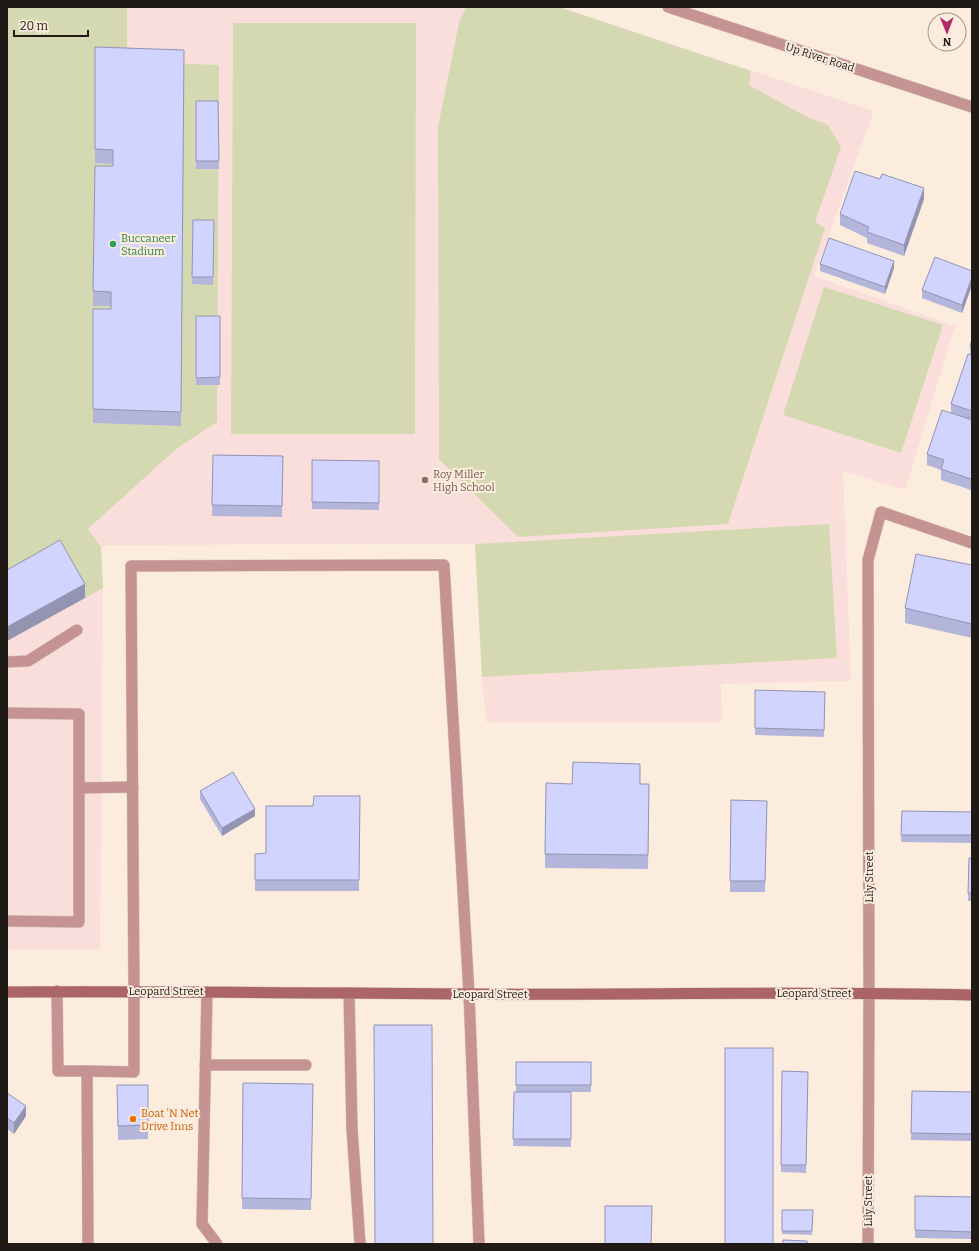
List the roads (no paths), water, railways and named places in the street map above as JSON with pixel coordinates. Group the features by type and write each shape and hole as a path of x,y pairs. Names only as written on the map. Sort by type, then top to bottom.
{"main road":[{"name":"Leopard Street","path":"7,992 134,991 469,994 869,993 972,995"}],"street":[{"name":"Up River Road","path":"668,7 972,107"},
{"name":"Lily Street","path":"868,1244 868,560 881,512 972,543"},
{"path":"57,991 58,1071 134,1072 131,566 444,565 469,994 479,1244"},
{"path":"7,662 28,661 77,630"},
{"path":"7,713 79,714 79,922 7,921"},
{"path":"79,788 133,787"},
{"path":"207,992 202,1224 217,1244"},
{"path":"349,993 352,1128 360,1244"},
{"path":"205,1065 306,1065"},
{"path":"87,1071 88,1244"}],"place":[{"name":"Buccaneer Stadium","path":"113,244"},
{"name":"Roy Miller High School","path":"425,480"},
{"name":"Boat 'N Net Drive Inns","path":"133,1119"}]}
